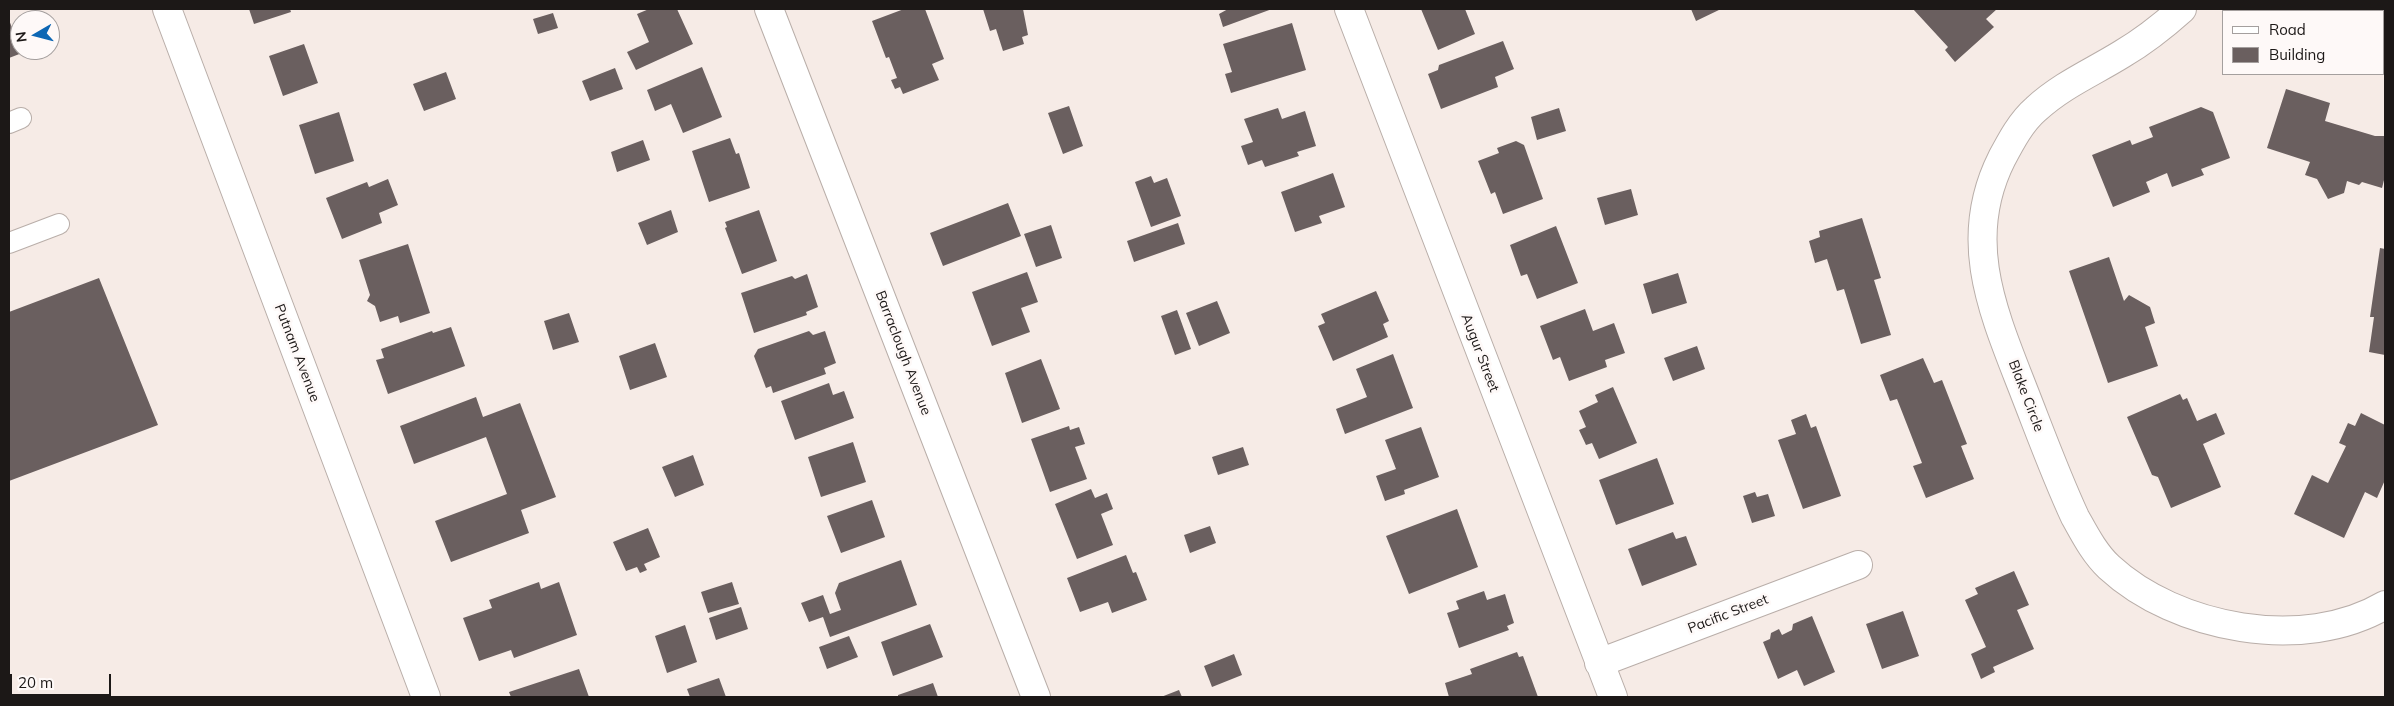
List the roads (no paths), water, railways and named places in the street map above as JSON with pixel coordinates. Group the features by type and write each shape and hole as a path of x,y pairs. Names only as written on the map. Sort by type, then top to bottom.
{"street":[{"name":"Putnam Avenue","path":"167,9 426,697"},
{"name":"Barraclough Avenue","path":"769,9 1036,697"},
{"name":"Augur Street","path":"1349,9 1613,697"},
{"name":"Blake Circle","path":"2182,9 2157,31 2122,54 2063,87 2035,110 2012,138 1991,180 1983,213 1982,252 1987,290 2001,332 2075,516 2087,538 2107,565 2134,587 2162,604 2195,616 2239,627 2290,630 2337,625 2353,621 2385,605"},
{"name":"Pacific Street","path":"1599,663 1858,565"}],"lane":[{"path":"9,243 59,224"}]}
